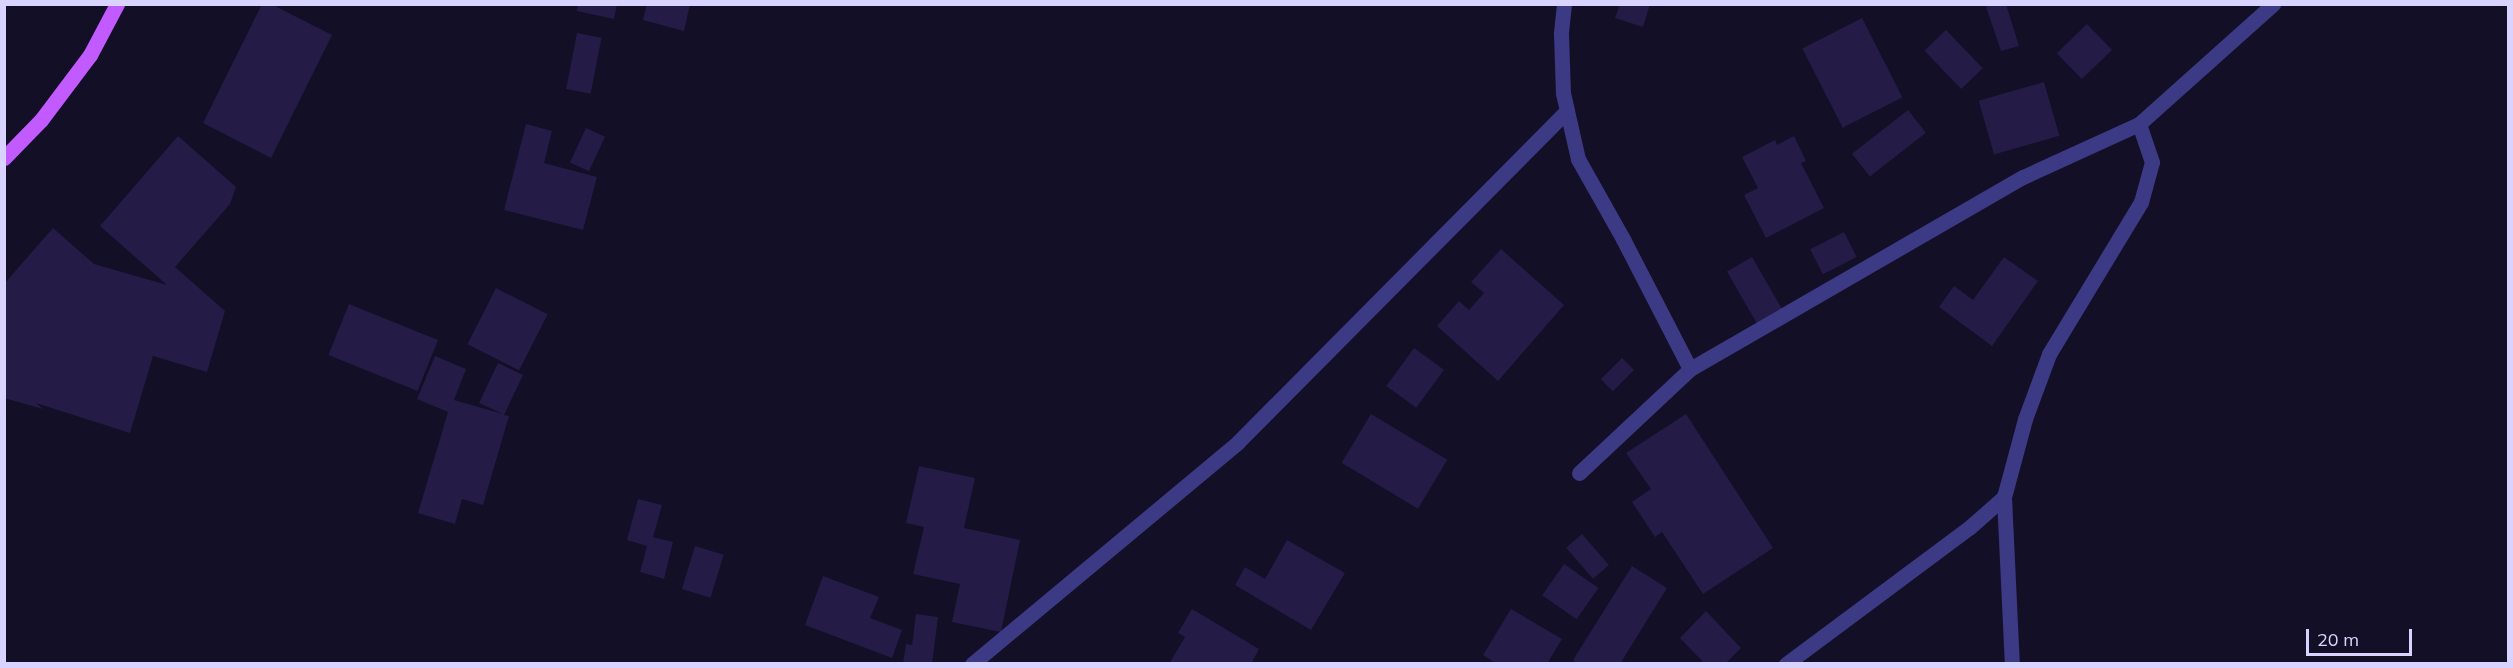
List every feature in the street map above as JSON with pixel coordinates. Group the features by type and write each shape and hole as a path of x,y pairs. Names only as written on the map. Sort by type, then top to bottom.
{"main road":[{"path":"4,158 41,120 90,55 117,4"}],"street":[{"path":"1564,4 1561,34 1563,93 1578,159 1623,239 1690,369"},
{"path":"1579,472 1690,369 2023,177 2139,124 2273,4"},
{"path":"972,663 1238,442 1567,111"},
{"path":"2012,663 2004,497 2025,419 2049,354 2141,202 2152,162 2139,124"},
{"path":"1786,663 1970,527 2004,497"}],"building":[{"path":"262,4 271,4 332,35 271,158 203,123"},
{"path":"578,4 617,4 614,19 577,11"},
{"path":"647,4 690,4 684,31 643,20"},
{"path":"1620,4 1650,4 1643,27 1615,18"},
{"path":"1993,4 2006,4 2019,46 2001,51 1986,7"},
{"path":"1862,18 1902,97 1843,128 1802,48"},
{"path":"2087,24 2112,50 2082,79 2057,53"},
{"path":"1946,30 1983,68 1961,89 1924,51"},
{"path":"577,33 602,38 591,94 566,89"},
{"path":"2044,82 2059,136 1994,155 1979,101"},
{"path":"1908,110 1926,133 1870,177 1852,154"},
{"path":"526,124 552,131 544,163 597,177 583,230 504,210"},
{"path":"586,128 605,137 589,171 570,162"},
{"path":"178,136 236,187 230,204 175,267 225,311 207,372 153,356 130,433 36,403 43,409 4,398 4,284 53,228 94,264 167,285 100,226"},
{"path":"1794,136 1806,161 1801,163 1824,208 1766,238 1744,195 1758,188 1742,157 1775,140 1777,145"},
{"path":"1844,232 1857,257 1823,274 1810,249"},
{"path":"1501,249 1564,305 1498,381 1437,326 1459,301 1469,310 1484,293 1471,282"},
{"path":"1752,257 1784,312 1759,327 1727,272"},
{"path":"2004,257 2038,281 1992,346 1939,307 1954,286 1973,300"},
{"path":"496,288 548,314 519,370 467,344"},
{"path":"349,304 438,340 417,391 328,355"},
{"path":"1414,348 1444,370 1416,408 1386,386"},
{"path":"435,356 466,369 454,400 503,414 479,403 498,363 523,375 504,415 509,416 483,505 462,499 455,524 418,513 448,412 417,399"},
{"path":"1622,358 1634,370 1613,391 1601,379"},
{"path":"1371,414 1447,460 1418,509 1342,463"},
{"path":"1686,414 1773,548 1703,594 1662,532 1655,537 1632,502 1651,489 1626,453"},
{"path":"919,466 975,478 964,528 1020,540 1001,632 952,622 960,584 913,574 924,527 906,523"},
{"path":"638,499 662,505 653,537 673,542 664,579 640,572 647,546 627,540"},
{"path":"1582,534 1609,565 1593,579 1566,548"},
{"path":"1287,540 1345,573 1311,630 1235,585 1245,567 1265,579"},
{"path":"695,546 724,555 711,598 682,589"},
{"path":"1564,564 1598,588 1577,619 1542,595"},
{"path":"1632,566 1667,588 1620,664 1578,664 1573,660"},
{"path":"823,576 879,597 870,618 902,630 892,658 805,625"},
{"path":"1192,609 1259,649 1251,664 1169,664 1185,637 1178,633"},
{"path":"1511,609 1562,639 1547,664 1497,664 1483,655"},
{"path":"1706,611 1741,648 1725,664 1705,664 1680,638"},
{"path":"916,614 938,617 932,664 903,664 906,644 912,645"}]}
